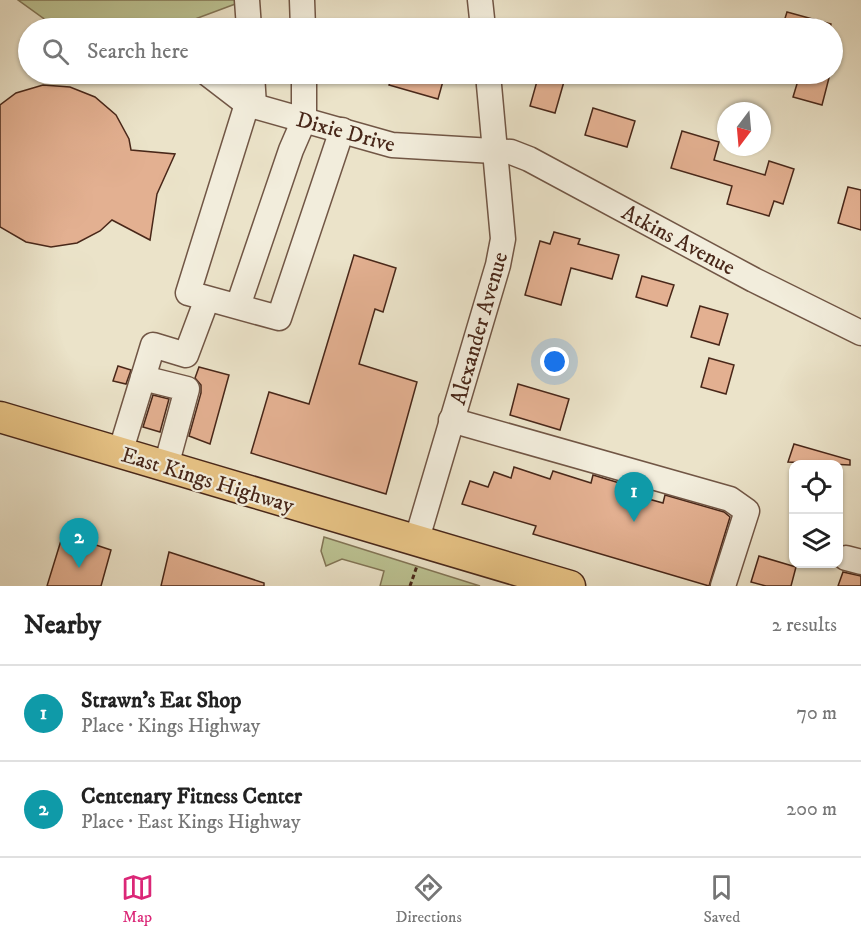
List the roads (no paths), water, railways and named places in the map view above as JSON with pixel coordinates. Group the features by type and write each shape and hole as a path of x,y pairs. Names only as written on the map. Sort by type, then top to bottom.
{"main road":[{"name":"East Kings Highway","path":"0,417 166,466 416,554 570,586"}],"street":[{"path":"247,0 248,18"},
{"path":"302,0 303,18"},
{"path":"480,0 482,18"},
{"name":"Dixie Drive","path":"222,84 250,105 406,147 496,152"},
{"path":"251,84 250,105 188,293 279,318 342,130"},
{"path":"238,306 291,150 304,120 304,84"},
{"name":"Alexander Avenue","path":"416,554 452,420 498,265 503,238 489,84"},
{"name":"Atkins Avenue","path":"496,152 511,152 530,159 754,280 861,333"},
{"path":"186,355 207,299"},
{"path":"120,453 153,345 196,359 166,466"},
{"path":"143,378 187,389"},
{"path":"452,420 730,499 747,511 723,586"}],"place":[{"name":"Strawn's Eat Shop","path":"634,522"},
{"name":"Centenary Fitness Center","path":"79,568"}]}
